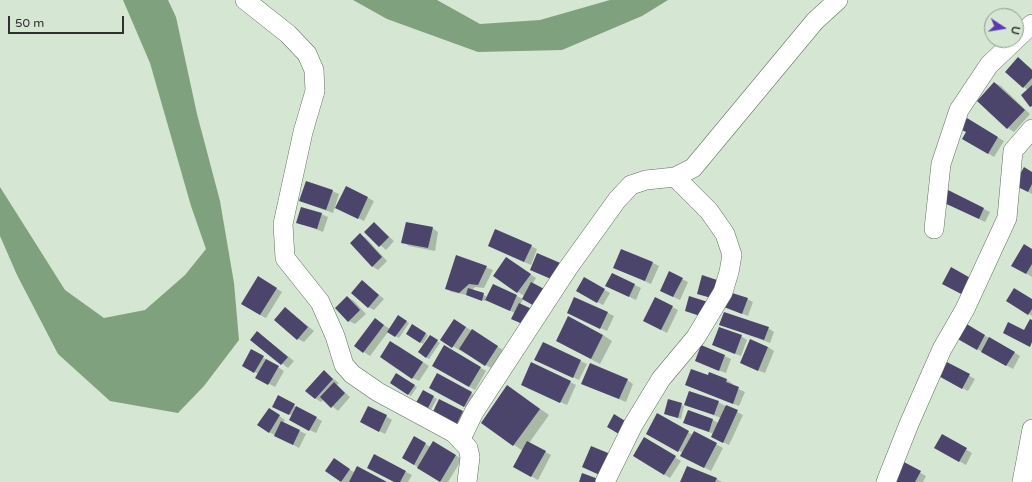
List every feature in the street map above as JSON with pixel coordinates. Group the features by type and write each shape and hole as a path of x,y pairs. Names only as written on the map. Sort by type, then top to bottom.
{"street":[{"path":"245,0 288,34 307,54 314,70 315,91 283,224 285,258 320,302 335,336 344,365 352,374 378,392 461,438 468,448 470,457 467,482"},
{"path":"461,438 478,405 568,268 616,200 631,185 646,180 675,177 693,168 815,21 838,0"},
{"path":"934,229 941,164 959,110 989,66 1032,24"},
{"path":"886,482 908,424 942,349 965,309 1006,218 1014,151 1032,129"},
{"path":"605,482 634,424 661,379 696,336 723,292 729,272 732,255 725,234 709,212 675,177"},
{"path":"1022,482 1032,429"}],"shaded area":[{"path":"123,0 168,0 176,17 197,114 220,201 234,283 239,340 204,386 178,413 110,401 58,354 17,275 0,236 0,187 65,290 104,318 145,310 185,275 206,249 191,206 150,63"},
{"path":"353,0 437,0 480,24 540,20 610,0 668,0 642,16 562,50 478,52 387,19"}],"building":[{"path":"1018,57 1032,70 1032,78 1023,88 1005,72"},
{"path":"994,82 1025,110 1007,129 977,101"},
{"path":"1032,85 1032,106 1030,107 1021,95"},
{"path":"967,118 998,137 988,154 962,139 966,132 960,129"},
{"path":"1024,167 1032,172 1032,184 1028,192 1014,185"},
{"path":"306,181 333,190 326,210 299,201"},
{"path":"346,186 368,197 358,219 335,208"},
{"path":"946,189 984,208 979,219 940,201"},
{"path":"301,207 322,213 317,229 296,223"},
{"path":"374,222 389,237 379,247 364,232"},
{"path":"406,222 433,227 428,248 401,243"},
{"path":"495,229 532,245 524,262 488,246"},
{"path":"360,233 382,257 372,267 350,243"},
{"path":"1024,244 1032,249 1032,264 1026,274 1011,266"},
{"path":"621,249 653,262 645,281 613,268"},
{"path":"537,253 565,265 558,282 530,270"},
{"path":"456,255 487,266 478,285 469,284 459,293 445,289"},
{"path":"506,257 531,274 517,293 493,276"},
{"path":"951,267 974,280 965,296 942,284"},
{"path":"669,271 683,278 673,297 660,291"},
{"path":"612,273 635,284 629,297 605,286"},
{"path":"702,275 720,281 715,299 697,294"},
{"path":"258,276 277,288 260,315 241,304"},
{"path":"584,277 605,289 597,303 576,291"},
{"path":"362,280 379,295 368,308 351,293"},
{"path":"531,282 548,291 538,308 522,299"},
{"path":"493,284 517,295 510,311 485,300"},
{"path":"468,288 484,293 482,301 466,295"},
{"path":"1014,288 1032,299 1032,309 1028,315 1006,301"},
{"path":"729,292 748,298 742,314 724,307"},
{"path":"347,296 360,310 348,322 335,308"},
{"path":"689,296 711,303 706,318 685,311"},
{"path":"574,297 608,312 600,329 567,313"},
{"path":"655,297 673,306 661,330 643,321"},
{"path":"519,303 534,310 527,326 511,319"},
{"path":"285,307 308,327 297,340 274,320"},
{"path":"724,312 769,327 764,340 719,325"},
{"path":"398,315 407,321 395,337 387,332"},
{"path":"568,316 603,335 591,359 556,341"},
{"path":"375,318 384,325 363,353 354,346"},
{"path":"454,319 466,327 452,348 440,340"},
{"path":"1030,319 1032,320 1032,342 1030,347 1003,333 1008,322 1024,330"},
{"path":"965,323 985,335 977,350 956,338"},
{"path":"412,324 426,333 420,343 406,334"},
{"path":"719,327 742,335 735,354 712,345"},
{"path":"472,329 498,346 485,366 459,349"},
{"path":"257,331 288,357 281,365 250,340"},
{"path":"430,335 438,340 426,358 418,352"},
{"path":"989,337 1015,352 1006,366 981,352"},
{"path":"750,339 768,347 758,371 740,363"},
{"path":"390,341 423,362 412,379 380,357"},
{"path":"543,342 581,360 573,378 534,360"},
{"path":"444,345 481,367 469,387 432,366"},
{"path":"701,345 725,355 719,371 695,361"},
{"path":"251,349 264,356 254,373 242,366"},
{"path":"266,359 279,366 268,385 255,378"},
{"path":"943,360 970,374 962,389 935,374"},
{"path":"531,362 571,381 560,403 521,385"},
{"path":"590,363 628,379 619,399 581,384"},
{"path":"691,369 708,375 709,372 727,379 726,382 739,387 733,404 685,385"},
{"path":"324,370 333,379 315,399 305,391"},
{"path":"396,373 415,385 408,395 390,383"},
{"path":"437,373 472,392 464,407 429,388"},
{"path":"334,382 345,393 331,408 320,397"},
{"path":"507,385 540,409 513,446 481,423"},
{"path":"423,390 434,396 425,414 413,408"},
{"path":"689,391 719,401 714,415 684,405"},
{"path":"278,395 295,404 289,415 272,407"},
{"path":"439,399 463,411 454,430 430,418"},
{"path":"668,399 682,403 678,418 664,414"},
{"path":"726,405 738,410 723,443 711,437"},
{"path":"296,406 317,417 309,431 289,420"},
{"path":"368,406 387,415 379,432 360,422"},
{"path":"269,408 280,415 269,433 257,425"},
{"path":"688,410 713,419 709,432 683,423"},
{"path":"657,413 689,431 678,452 646,434"},
{"path":"614,414 630,424 624,437 607,427"},
{"path":"281,421 300,430 293,445 274,436"},
{"path":"694,431 717,443 704,468 680,456"},
{"path":"942,434 967,448 959,462 934,448"},
{"path":"414,436 426,443 414,465 402,458"},
{"path":"644,437 676,456 664,475 633,456"},
{"path":"433,441 456,455 440,482 417,468"},
{"path":"527,441 546,451 531,477 513,467"},
{"path":"591,446 613,455 604,477 582,467"},
{"path":"374,454 406,471 400,482 394,482 367,468"},
{"path":"334,458 350,469 341,482 325,471"},
{"path":"902,461 921,471 915,482 891,482"},
{"path":"357,466 387,482 349,482"},
{"path":"687,466 717,478 715,482 680,482"},
{"path":"582,473 601,480 601,482 579,482"}]}
